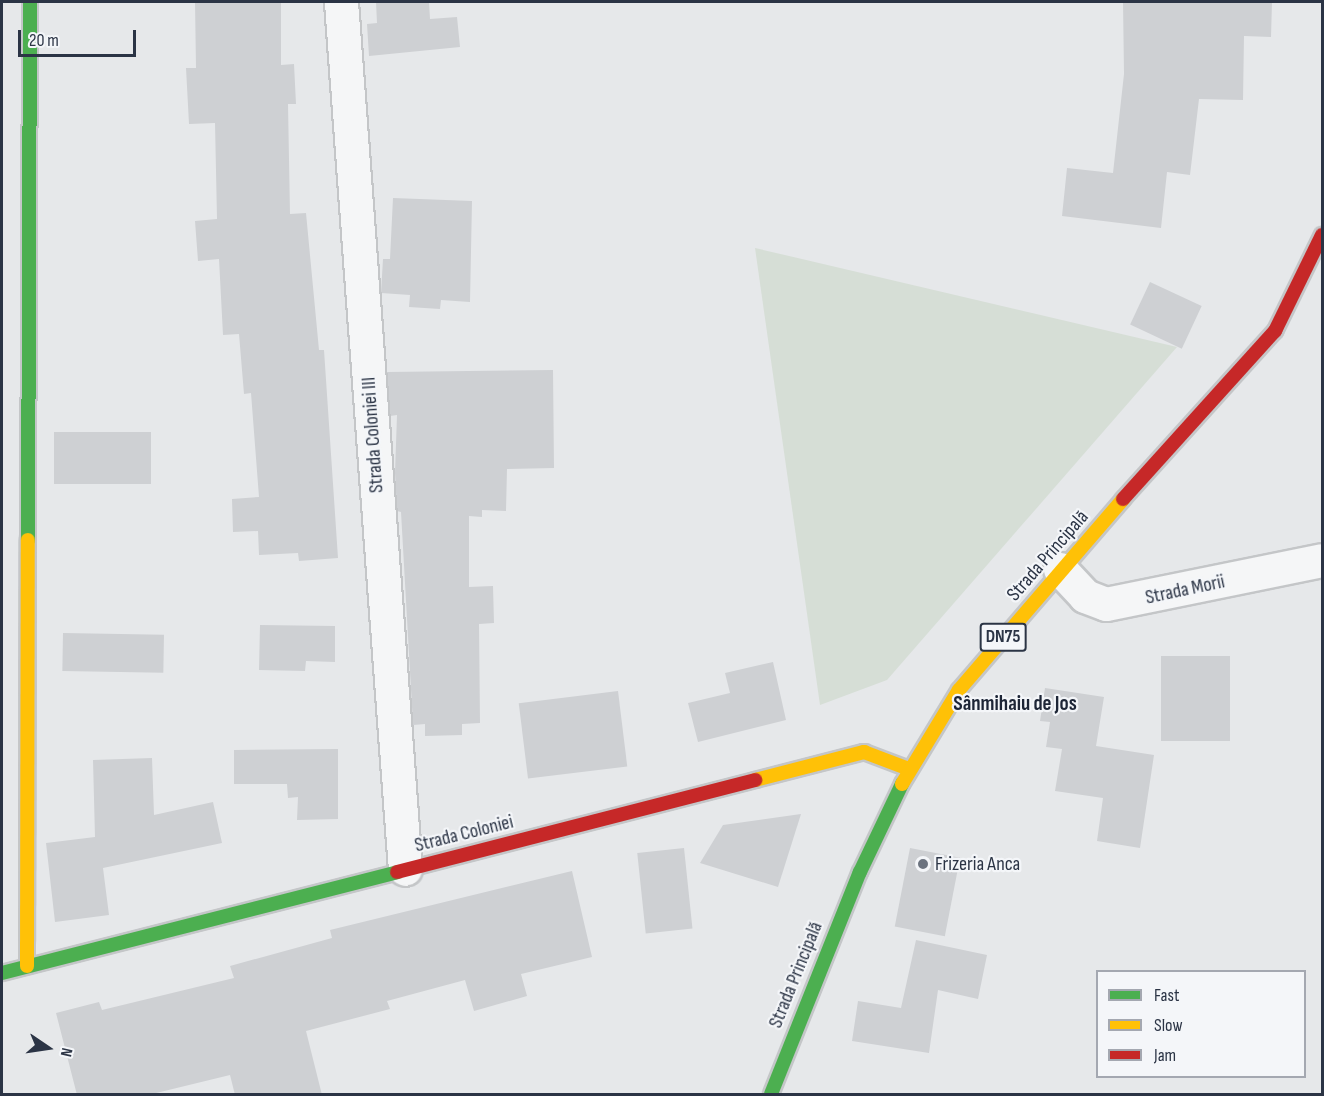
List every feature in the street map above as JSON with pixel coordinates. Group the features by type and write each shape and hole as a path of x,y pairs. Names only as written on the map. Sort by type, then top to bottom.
{"street":[{"path":"27,966 30,2"},
{"name":"Strada Coloniei III","path":"341,2 405,869"},
{"name":"Strada Principală","path":"771,1095 815,977 909,769 959,690 1060,569 1275,331 1323,235"},
{"name":"Strada Morii","path":"1060,569 1085,596 1106,604 1323,560"},
{"name":"Strada Coloniei","path":"2,973 864,752 909,769"}],"shaded area":[{"path":"755,248 1177,347 887,680 820,705"}],"building":[{"path":"195,2 281,2 281,65 294,64 296,104 288,104 290,214 306,213 319,350 324,350 338,558 299,561 298,553 259,555 258,531 233,532 232,499 259,497 251,393 244,394 239,334 223,335 219,259 198,261 195,221 217,219 215,123 189,124 186,68 196,68"},
{"path":"376,2 429,2 430,19 457,17 460,47 369,56 367,24 377,23"},
{"path":"1123,2 1272,2 1271,37 1244,36 1243,100 1199,99 1190,175 1167,172 1161,228 1062,216 1067,168 1113,173 1124,74"},
{"path":"393,198 472,201 470,302 441,300 440,309 409,307 410,295 381,293 383,259 390,259"},
{"path":"1150,282 1202,306 1182,349 1130,325"},
{"path":"553,370 554,468 507,469 506,511 482,510 482,517 469,516 469,587 493,586 494,623 479,624 480,723 462,724 462,735 425,736 425,724 413,725 401,512 397,511 395,473 397,415 390,416 387,372"},
{"path":"54,432 151,432 151,484 54,484"},
{"path":"260,625 335,626 335,662 306,661 305,671 259,670"},
{"path":"63,633 164,635 163,673 62,671"},
{"path":"1161,656 1230,656 1230,741 1161,741"},
{"path":"773,662 786,720 698,742 688,703 730,693 725,673"},
{"path":"1045,688 1104,697 1096,746 1154,755 1140,848 1097,841 1103,798 1055,791 1062,749 1046,747 1050,722 1040,721"},
{"path":"618,691 627,766 528,779 519,703"},
{"path":"338,749 338,819 297,820 298,797 288,798 287,784 234,784 234,750"},
{"path":"152,758 154,815 213,802 222,843 103,868 109,915 55,922 46,843 95,837 93,760"},
{"path":"801,814 778,887 700,863 723,825"},
{"path":"684,848 692,929 646,933 637,853"},
{"path":"910,848 960,858 945,936 895,927"},
{"path":"572,871 592,957 521,974 527,996 474,1011 465,980 387,1001 390,1009 306,1031 322,1095 235,1095 230,1075 148,1095 77,1095 56,1013 99,1002 102,1010 234,978 230,966 332,938 330,930"},
{"path":"916,940 987,955 978,999 938,990 929,1053 852,1041 858,1001 901,1008"}],"traffic: fast":[{"path":"28,540 30,2"},
{"path":"771,1094 860,872 902,784"},
{"path":"2,973 397,872"}],"traffic: slow":[{"path":"902,784 959,690 1123,499"},
{"path":"27,966 28,540"},
{"path":"755,780 864,752 909,769"}],"traffic: jam":[{"path":"1123,499 1275,331 1322,235"},
{"path":"397,872 755,780"}],"place":[{"name":"Frizeria Anca","path":"923,864"}],"district":[{"name":"Sânmihaiu de Jos","path":"1015,704"}]}
